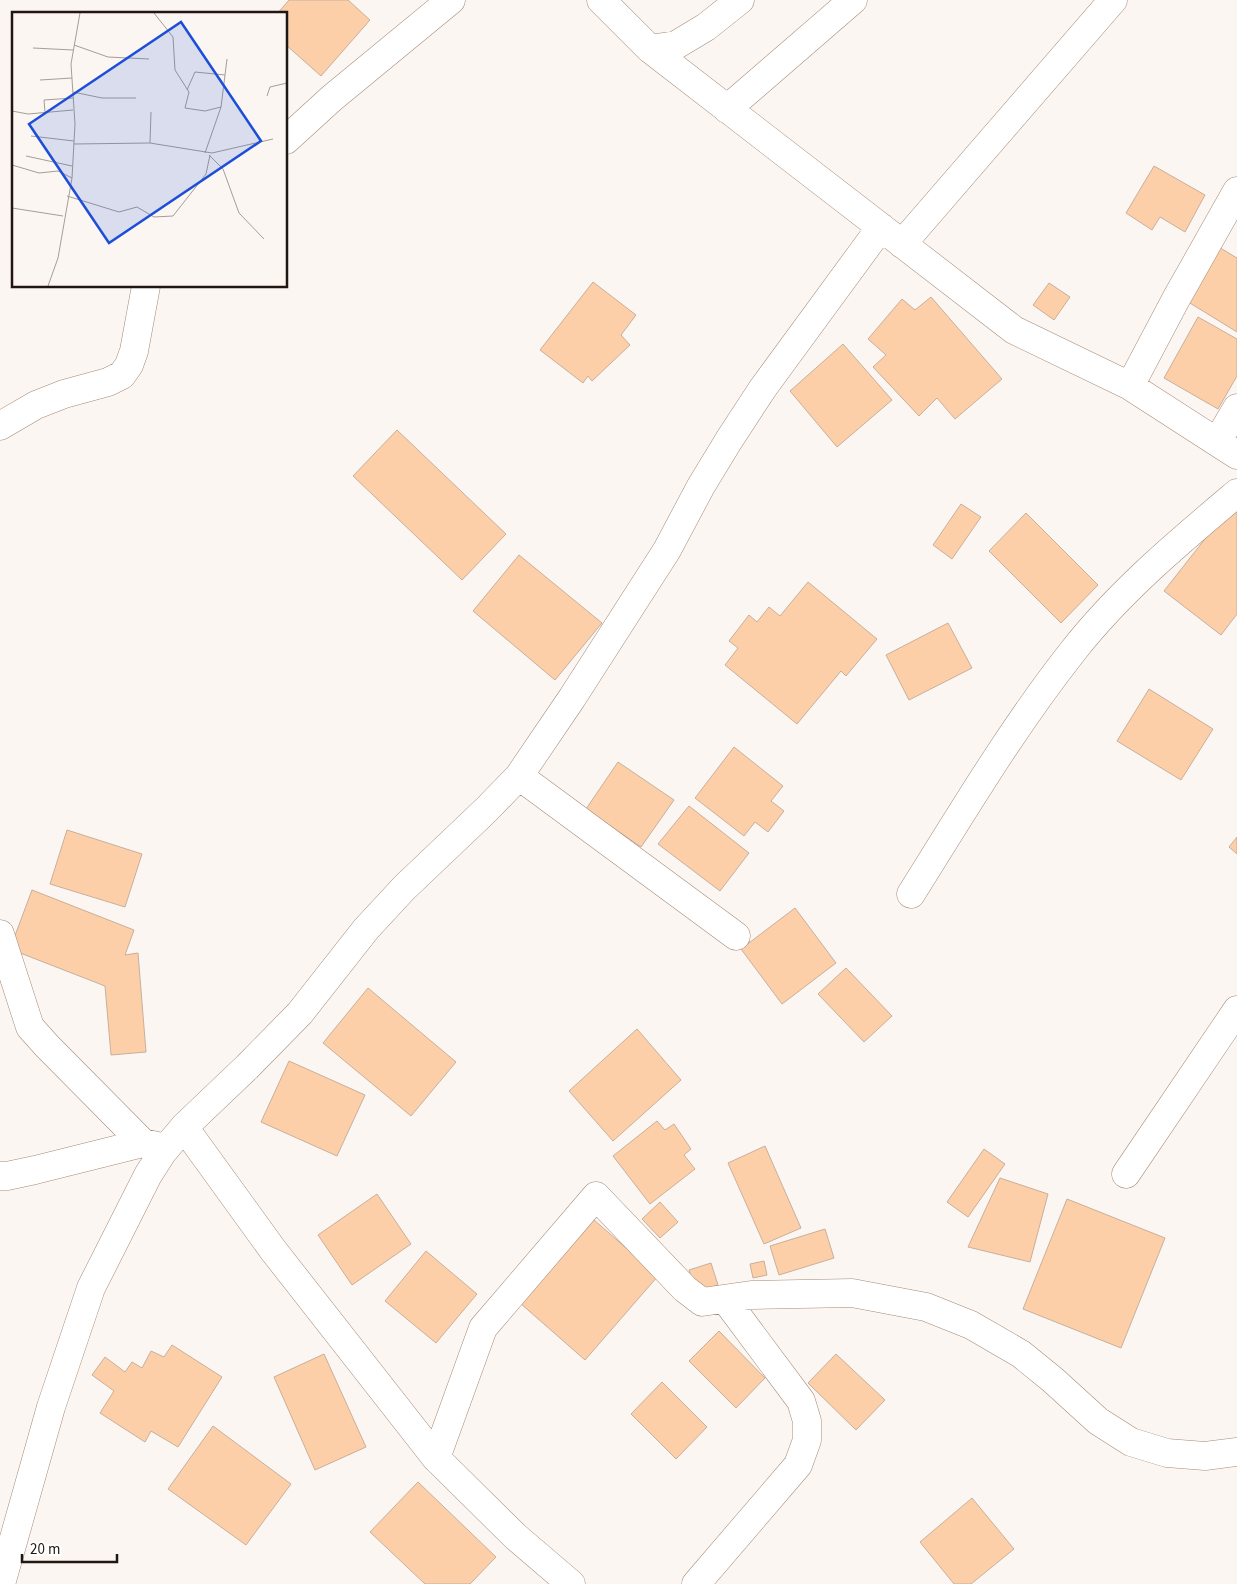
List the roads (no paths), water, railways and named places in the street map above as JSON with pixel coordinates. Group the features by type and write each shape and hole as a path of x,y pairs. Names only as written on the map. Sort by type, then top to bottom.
{"street":[{"path":"288,138 332,98 451,0"},
{"path":"601,0 650,49 1014,330 1130,386 1227,448 1237,408"},
{"path":"650,49 676,45 706,27 740,0"},
{"path":"727,109 853,0"},
{"path":"902,244 1113,0"},
{"path":"1130,386 1237,190"},
{"path":"0,1176 155,1146 184,1127 300,1013 366,928 404,888 519,776 572,698 667,550 701,486 762,388 881,227"},
{"path":"0,426 36,405 64,394 108,382 122,375 129,365 134,351 146,288"},
{"path":"911,894 1014,731 1074,650 1129,588 1237,493"},
{"path":"519,776 736,936"},
{"path":"0,934 30,1027 66,1066 155,1146"},
{"path":"1126,1174 1237,1010"},
{"path":"184,1127 273,1250 436,1458 516,1537 572,1584"},
{"path":"1,1584 51,1407 91,1288 148,1175 155,1146"},
{"path":"436,1458 483,1328 596,1196 685,1289 702,1302 751,1295 852,1293 926,1307 971,1324 1021,1354 1098,1421 1131,1442 1167,1453 1205,1456 1237,1452"},
{"path":"696,1584 798,1465 808,1440 807,1422 802,1401 725,1299"}]}
